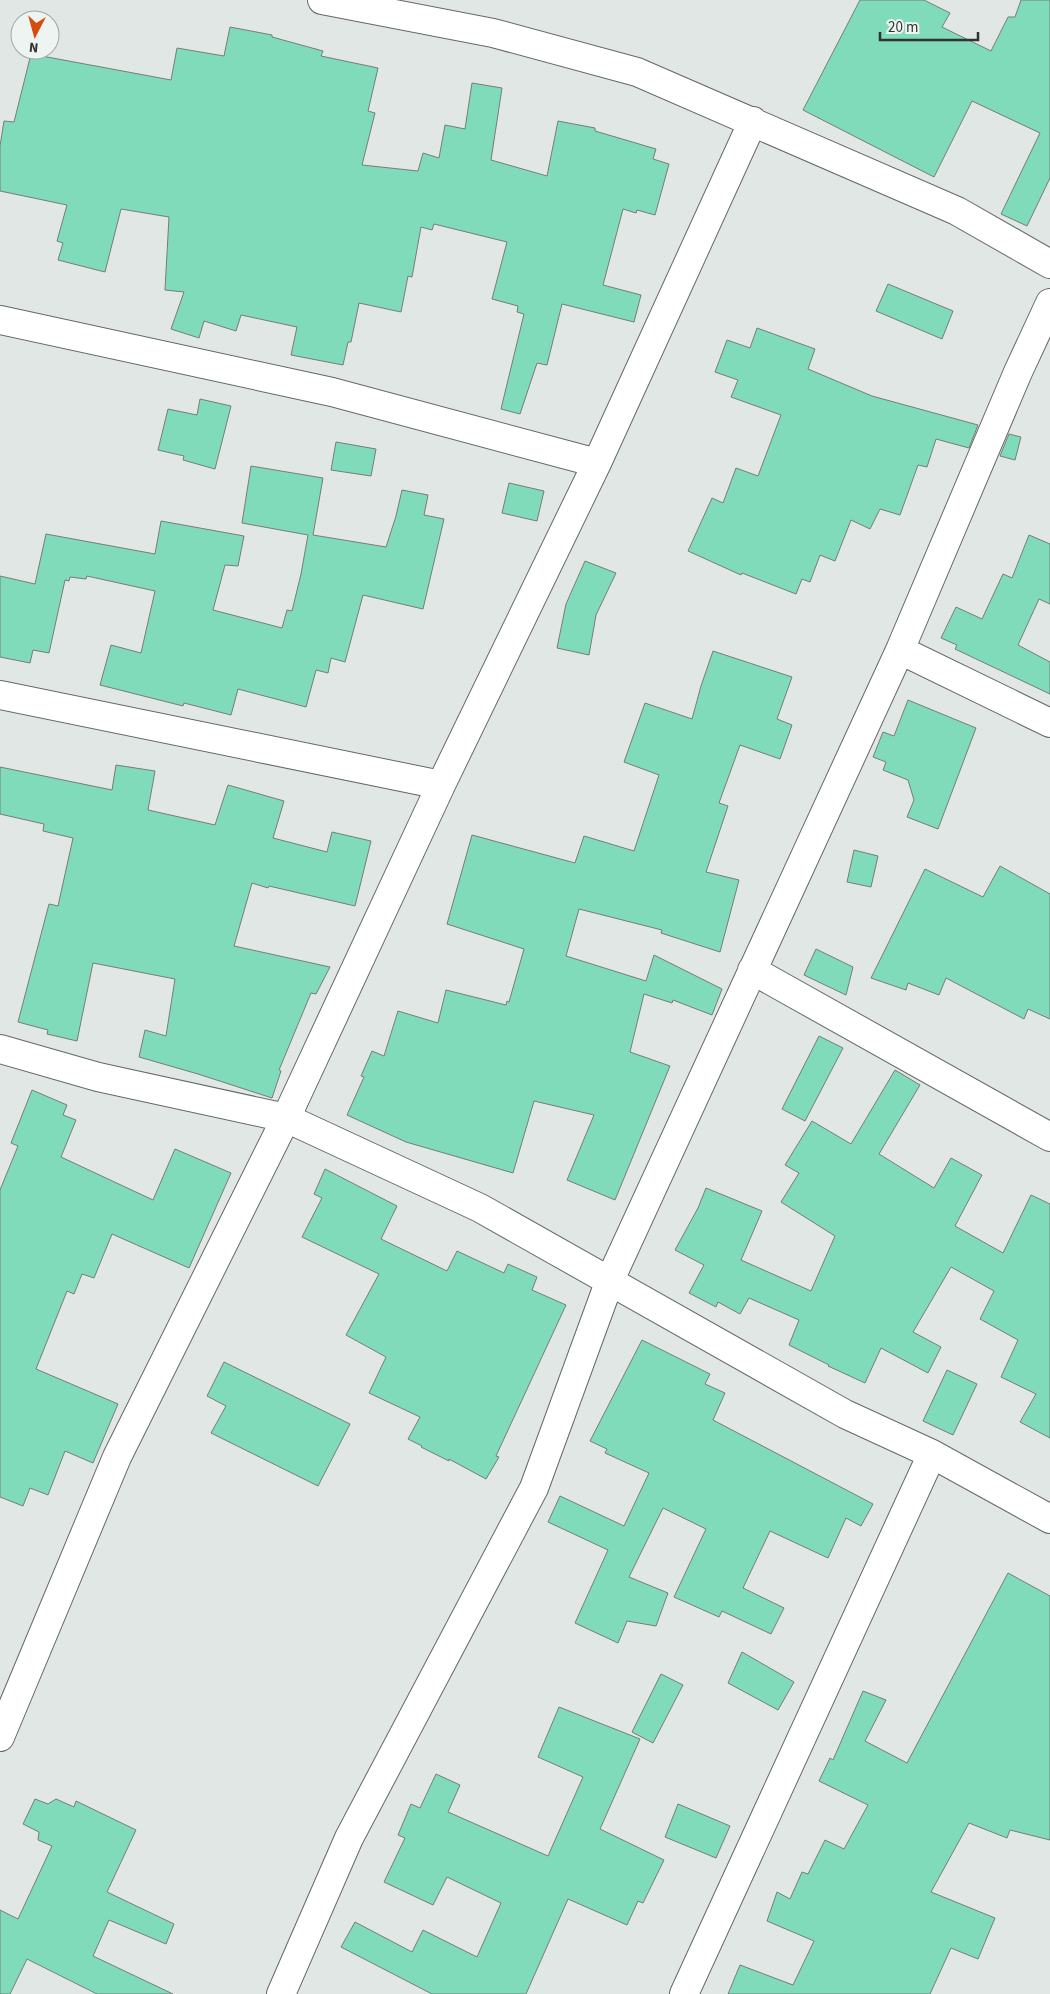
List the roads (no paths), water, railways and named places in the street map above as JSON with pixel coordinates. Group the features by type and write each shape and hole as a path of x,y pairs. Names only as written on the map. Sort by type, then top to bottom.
{"street":[{"path":"322,0 493,33 637,72 957,211 1050,264"},
{"path":"0,1737 117,1457 286,1118 442,785 597,463 753,121"},
{"path":"281,1994 349,1838 534,1488 610,1280 900,650 1018,372 1050,304"},
{"path":"0,320 332,392 597,463"},
{"path":"900,650 1050,723"},
{"path":"0,695 442,785"},
{"path":"752,970 1050,1137"},
{"path":"0,1049 98,1077 286,1118 480,1208 845,1414 932,1454 1050,1519"},
{"path":"684,1994 932,1454"}]}
